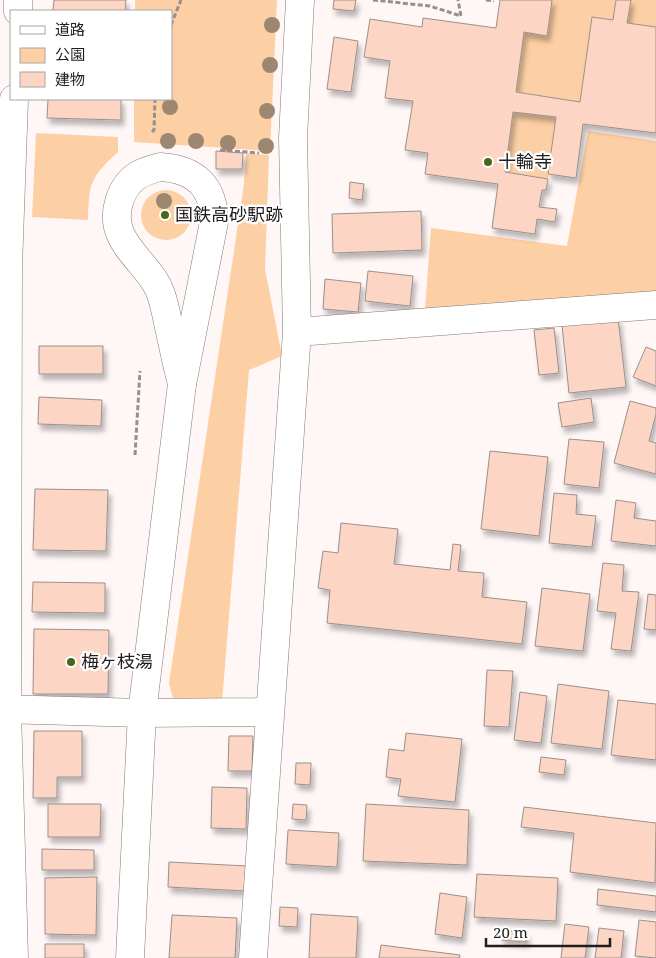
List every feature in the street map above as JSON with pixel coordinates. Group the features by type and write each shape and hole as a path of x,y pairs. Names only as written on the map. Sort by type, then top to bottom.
{"street":[{"path":"253,958 297,332 293,138 300,0"},
{"path":"14,100 6,154 8,267 4,709 14,958"},
{"path":"130,958 142,714 182,384 214,222 211,198 197,178 186,171 160,167 138,176 129,184 118,204 118,225 125,242 149,272 158,287 164,303 182,384"},
{"path":"297,332 656,305"},
{"path":"4,709 142,714 270,712"}],"path":[{"path":"172,22 181,0"},
{"path":"373,0 430,6 460,16 458,0"},
{"path":"486,0 494,1"},
{"path":"154,130 155,100"}],"green space":[{"path":"135,0 277,0 270,151 134,142 134,100 172,100 172,10 135,10"},
{"path":"552,0 616,0 613,20 592,17 580,102 516,92 524,32 547,35"},
{"path":"631,0 656,0 656,27 627,23"},
{"path":"513,112 556,117 548,179 505,172"},
{"path":"588,131 656,141 656,293 425,310 431,228 567,246"},
{"path":"36,133 118,137 118,152 96,175 93,182 89,197 88,220 32,217"},
{"path":"246,153 269,155 265,269 282,356 249,370 222,702 174,702 169,683 244,184"},
{"path":"171,190 184,197 190,205 190,225 184,233 176,239 161,240 148,233 142,225 141,210 148,197 156,191"}],"building":[{"path":"54,0 126,0 125,10 53,10"},
{"path":"334,0 356,0 354,11 333,9"},
{"path":"500,0 552,0 547,36 524,32 516,92 580,102 592,17 613,20 616,0 631,0 627,23 656,27 656,133 583,124 576,178 548,174 556,117 513,112 505,172 548,179 546,190 542,190 539,207 557,209 555,222 537,219 535,234 492,228 498,184 425,174 428,153 405,150 413,101 385,98 390,61 364,57 370,19 422,27 423,18 496,28"},
{"path":"334,37 358,41 351,92 327,89"},
{"path":"48,100 121,100 121,120 47,118"},
{"path":"216,151 243,153 242,169 216,169"},
{"path":"350,182 364,184 362,200 349,198"},
{"path":"421,211 422,250 333,253 332,214"},
{"path":"368,271 413,276 410,306 365,301"},
{"path":"325,279 361,283 358,312 323,309"},
{"path":"618,318 626,387 569,393 562,325"},
{"path":"554,328 559,373 539,375 534,330"},
{"path":"39,346 103,346 103,374 39,374"},
{"path":"646,347 656,351 656,386 633,377"},
{"path":"39,397 102,400 101,426 38,424"},
{"path":"591,398 594,422 562,427 558,403"},
{"path":"630,401 656,408 649,441 656,443 656,474 614,463"},
{"path":"569,439 604,442 599,488 564,484"},
{"path":"490,451 548,457 539,536 481,529"},
{"path":"35,489 108,490 106,551 33,550"},
{"path":"554,493 577,495 576,514 596,516 592,547 549,543"},
{"path":"616,500 636,503 634,518 656,521 656,546 611,541"},
{"path":"341,523 398,529 394,564 450,570 453,544 461,545 458,571 484,573 482,597 527,602 522,644 327,623 330,590 318,588 323,551 338,553"},
{"path":"603,563 624,565 622,591 639,592 631,651 611,649 616,613 597,611"},
{"path":"33,582 105,583 105,613 32,612"},
{"path":"542,588 590,594 583,651 535,646"},
{"path":"648,594 656,595 656,630 644,629"},
{"name":"梅ヶ枝湯","path":"34,629 109,630 108,694 33,694"},
{"path":"487,670 513,671 509,727 484,726"},
{"path":"558,684 609,691 602,749 551,743"},
{"path":"520,692 547,696 541,743 514,740"},
{"path":"618,700 656,704 656,760 611,755"},
{"path":"34,731 82,731 82,777 57,777 57,798 33,798"},
{"path":"406,733 462,739 455,802 398,796 401,779 386,777 389,749 404,751"},
{"path":"229,736 253,736 252,771 228,771"},
{"path":"541,757 566,760 564,775 539,772"},
{"path":"296,763 311,763 310,785 295,784"},
{"path":"212,787 247,788 246,829 211,828"},
{"path":"48,804 101,804 100,837 48,837"},
{"path":"293,804 307,805 306,820 292,819"},
{"path":"366,804 469,810 467,865 363,861"},
{"path":"524,807 656,823 655,883 570,872 574,833 521,827"},
{"path":"288,830 339,833 337,867 286,864"},
{"path":"42,849 94,850 94,870 42,870"},
{"path":"169,862 247,866 246,891 168,887"},
{"path":"477,874 558,878 556,921 474,917"},
{"path":"97,877 96,935 45,934 45,878"},
{"path":"598,889 656,896 656,912 597,905"},
{"path":"440,893 467,897 462,938 435,934"},
{"path":"280,907 298,908 297,927 279,926"},
{"path":"311,914 358,917 356,958 309,958"},
{"path":"172,915 237,918 235,958 169,958"},
{"path":"639,920 656,922 656,958 635,956"},
{"path":"565,924 589,927 585,958 561,958"},
{"path":"599,928 624,931 621,958 595,958"},
{"path":"502,930 527,933 526,942 501,940"},
{"path":"45,944 84,944 84,958 45,958"},
{"path":"381,945 460,955 459,958 379,958"}],"place":[{"name":"十輪寺","path":"488,162"},
{"name":"国鉄高砂駅跡","path":"165,215"},
{"name":"梅ヶ枝湯","path":"71,662"}]}
